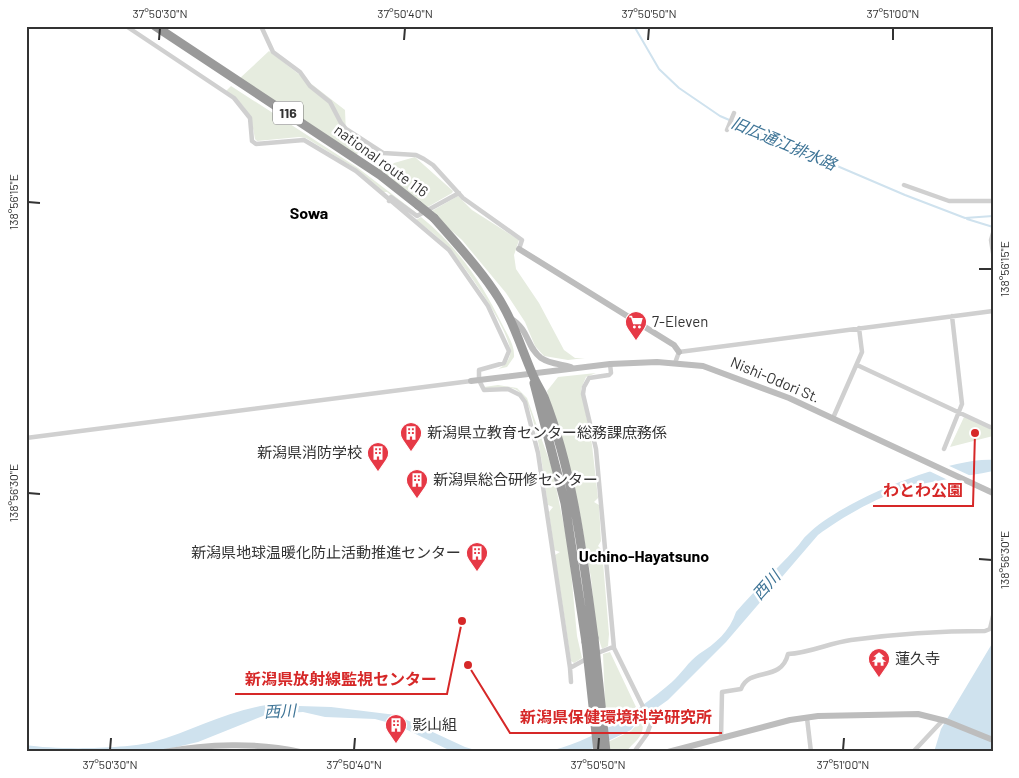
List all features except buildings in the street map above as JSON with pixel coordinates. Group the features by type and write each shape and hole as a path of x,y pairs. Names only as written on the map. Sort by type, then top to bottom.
{"highway":[{"name":"national route 116","path":"155,26 380,175 434,218 470,257 495,292 510,318 532,373"},
{"name":"116","path":"532,373 543,396 563,457 582,547 598,752"},
{"name":"116","path":"532,373 565,503 574,548 590,640 606,752"}],"street":[{"path":"126,26 234,98 250,118 252,141 256,144 304,140 311,142 356,171 449,250 473,283 499,327 509,351 508,358 498,366 479,370 479,380 484,390 508,389 520,395 525,402 539,462 571,682"},
{"path":"261,26 273,52 300,72 310,86 330,102 340,123 346,129 380,152 416,155 424,160 439,171 459,194 522,240 519,249 674,345 679,352"},
{"path":"727,130 734,113"},
{"path":"904,185 949,201 993,201"},
{"path":"389,201 391,198 417,216 459,194"},
{"path":"992,235 993,252"},
{"path":"679,352 993,312"},
{"path":"944,449 962,404 952,316"},
{"path":"510,318 524,330 539,357 574,369"},
{"path":"833,418 862,352 859,328"},
{"path":"675,362 679,352"},
{"name":"Nishi-Odori St.","path":"471,381 610,364 675,362 694,364 721,371 833,418 993,493"},
{"path":"610,364 611,373 609,375 589,378 584,387 583,394 596,449 613,646 633,690 648,714 651,723 648,734 634,752"},
{"path":"857,365 993,427"},
{"path":"26,438 471,381"},
{"path":"721,739 722,692 737,692 741,690 743,684 762,673 770,673 780,669 786,665 788,654 802,653 852,640 916,633 985,631 990,629 993,616"},
{"path":"570,668 613,646"},
{"path":"668,752 790,720 891,714 918,714 944,720 993,740"},
{"path":"807,718 811,752"},
{"path":"913,752 944,720"},
{"path":"164,752 209,749 266,749 300,752"}],"shaded area":[{"path":"269,51 345,110 346,134 337,130 344,138 361,148 356,156 239,79"},
{"path":"231,86 358,168 418,214 414,214 387,192 381,192 358,170 306,138 257,141 247,112 239,101 226,91"},
{"path":"415,157 453,191 426,208 376,168 381,161 391,166 394,163"},
{"path":"458,196 472,210 519,240 514,255 516,269 539,303 564,350 575,358 585,358 568,360 544,356 535,346 525,322 506,293 462,240 430,212"},
{"path":"421,217 446,240 468,266 486,294 512,344 514,357 507,367 498,369 508,360 510,348 492,310 474,281 448,247 416,220"},
{"path":"596,373 586,377 581,389 592,445 598,498 594,502 599,505 601,541 598,546 602,550 609,634 608,646 602,649 596,630 591,578 579,508 547,391 558,377"},
{"path":"498,385 517,388 527,398 552,468 569,550 577,636 582,658 574,663 571,661 555,555 560,552 554,550 549,512 553,507 548,505 535,426 530,410 518,391 506,387 484,389 484,387"},
{"path":"964,417 993,429 993,436 950,447"},
{"path":"610,652 636,707 606,726 603,654"},
{"path":"642,719 641,734 626,752 609,752 608,742 631,731"}],"water":[{"name":"西川","path":"993,460 993,471 906,488 872,502 838,521 818,535 726,642 668,700 637,722 631,730 585,752 545,752 596,734 644,705 675,679 695,657 721,636 743,604 806,536 823,522 869,496 923,474 974,461"},
{"path":"993,642 993,752 934,752 941,729"},
{"name":"西川","path":"267,705 331,707 396,715 465,747 482,752 451,751 397,725 375,719 325,717 303,712 268,714 198,742 155,752 26,752 26,745 55,748 90,748 153,742 224,716"}],"pier":[{"path":"945,464 971,476 950,481 927,470"}],"waterway":[{"name":"旧広通江排水路","path":"634,26 659,69 679,88 720,116 905,195 965,218 993,216"},
{"name":"旧広通江排水路","path":"967,219 993,227"}],"place":[{"name":"7-Eleven","path":"636,341"},
{"name":"わとわ公園","path":"975,433"},
{"name":"新潟県立教育センター総務課庶務係","path":"411,452"},
{"name":"新潟県消防学校","path":"378,472"},
{"name":"新潟県総合研修センター","path":"417,499"},
{"name":"新潟県地球温暖化防止活動推進センター","path":"477,572"},
{"name":"新潟県放射線監視センター","path":"462,621"},
{"name":"新潟県保健環境科学研究所","path":"468,665"},
{"name":"蓮久寺","path":"879,678"},
{"name":"影山組","path":"396,744"}],"district":[{"name":"Sowa","path":"309,213"},
{"name":"Uchino-Hayatsuno","path":"644,556"}]}
